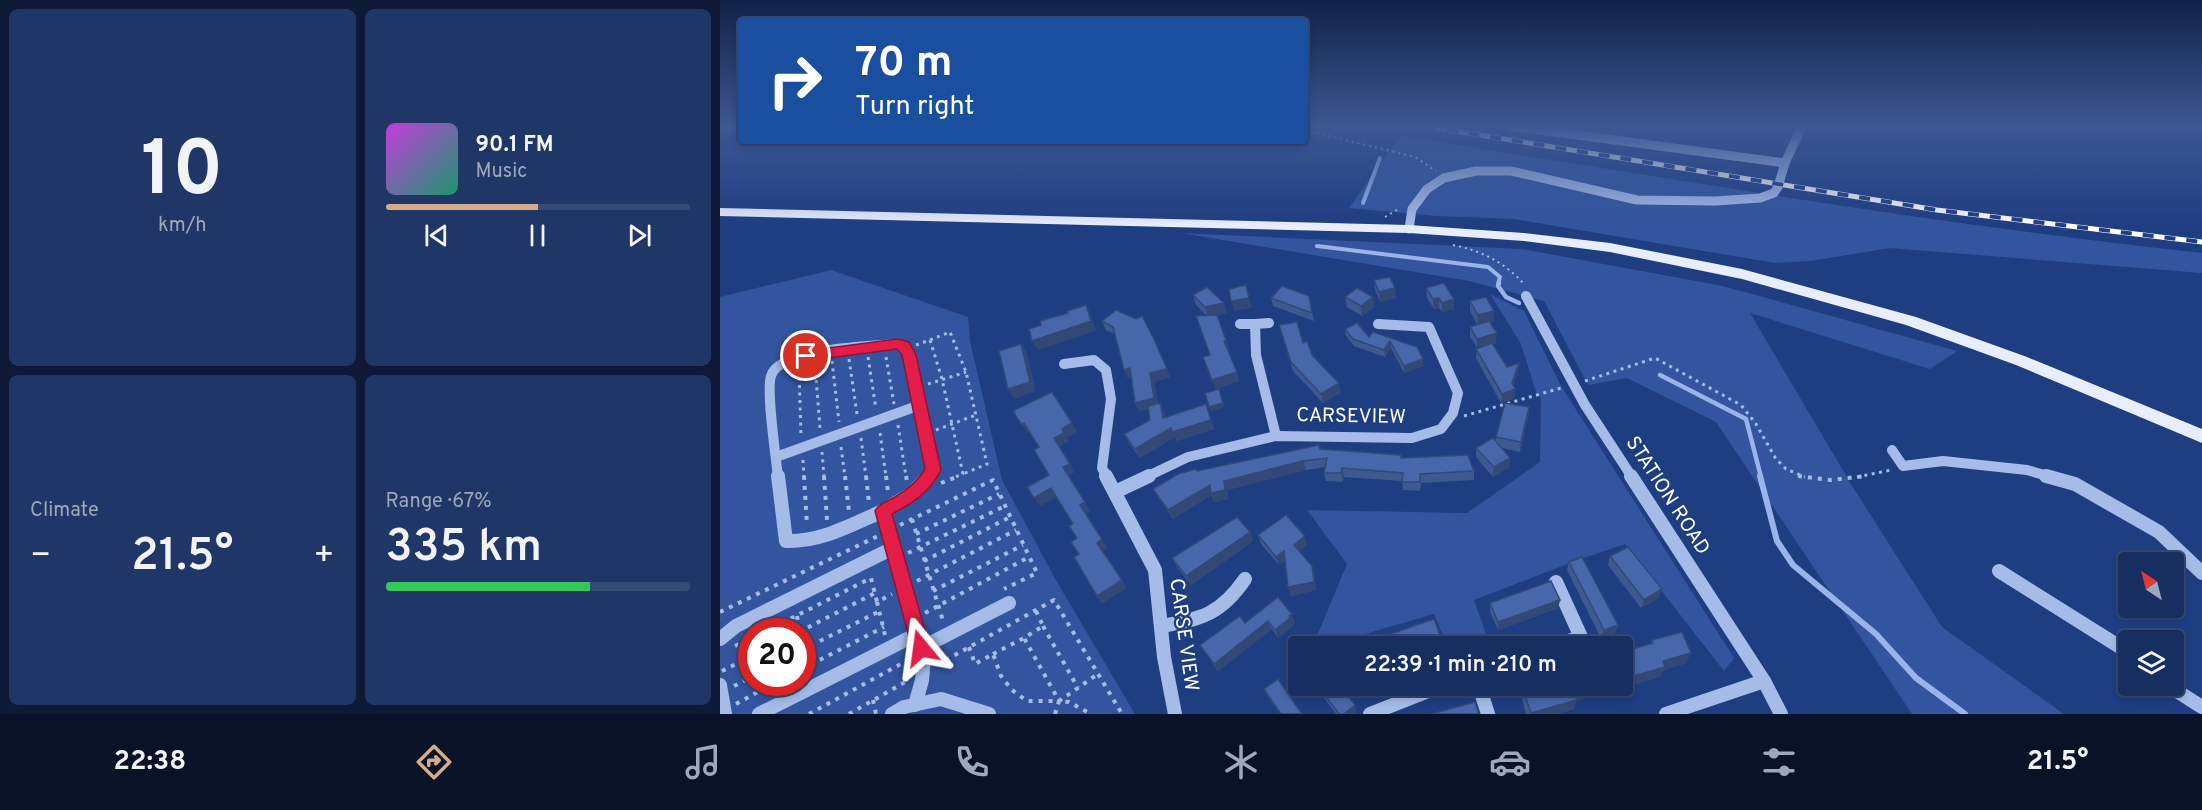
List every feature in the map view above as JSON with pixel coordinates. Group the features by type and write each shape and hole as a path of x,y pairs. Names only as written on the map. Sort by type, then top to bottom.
{"main road":[{"path":"720,212 1409,229 1488,233 1638,252 1816,292 1913,322 2027,363 2202,436"}],"street":[{"path":"1758,159 1785,163"},
{"path":"1409,229 1412,209 1417,199 1427,189 1444,178 1476,171 1511,171 1637,200 1714,201 1760,198 1774,193 1779,187 1787,159"},
{"name":"STATION ROAD","path":"1526,296 1573,385 1764,681 1781,714"},
{"path":"1240,324 1269,323"},
{"name":"CARSEVIEW","path":"1255,324 1256,355 1276,436"},
{"path":"1378,324 1429,327 1458,393 1453,413 1448,420"},
{"path":"897,344 906,348 933,470 924,484 883,511 828,534 799,542 786,541 776,458 770,390 771,374 777,366 789,359 823,352 897,344"},
{"name":"CARSE VIEW","path":"1064,364 1094,360 1106,370 1111,399 1102,468 1155,570 1175,714"},
{"path":"776,458 920,405"},
{"name":"CARSEVIEW","path":"1115,492 1188,457 1276,436 1412,438 1441,429 1448,420"},
{"path":"1892,450 1903,466 1943,461 2027,470 2075,484 2159,532 2202,573"},
{"path":"883,511 918,639 922,673 915,705"},
{"path":"720,639 736,626 893,548"},
{"path":"1999,572 2118,646"},
{"path":"1161,626 1204,619 1232,599 1245,579"},
{"path":"1556,582 1581,636"},
{"path":"816,685 889,649 1010,603"},
{"path":"1666,714 1764,681"},
{"path":"721,689 724,712"},
{"path":"759,714 794,696"},
{"path":"1370,714 1416,696"},
{"path":"1482,696 1488,714"},
{"path":"2184,696 2202,707"},
{"path":"892,714 904,707 941,699 989,714"}],"path":[{"path":"1417,159 1444,178"},
{"path":"906,348 950,332 966,372 987,464 909,495"},
{"path":"930,340 942,379 963,474"},
{"path":"1448,420 1573,385 1655,357 1741,405 1752,414 1777,461 1788,471 1809,478 1833,480 1862,477 1903,466"},
{"path":"916,388 966,372"},
{"path":"926,434 976,415"},
{"path":"720,612 993,480 1037,573 994,595"},
{"path":"916,534 999,494"},
{"path":"920,547 1005,506"},
{"path":"924,561 1010,517"},
{"path":"912,519 941,622 952,616"},
{"path":"877,602 1016,530"},
{"path":"933,591 1023,544"},
{"path":"809,714 918,639 937,607 1029,557"},
{"path":"792,618 871,578 889,649"},
{"path":"816,623 875,593"},
{"path":"849,714 1054,600 1122,714"},
{"path":"1036,610 1078,688"},
{"path":"816,642 880,611"},
{"path":"969,647 975,664 1043,626"},
{"path":"816,662 884,627"},
{"path":"1024,638 1059,702"},
{"path":"993,654 1001,676 1012,690 1027,701 1068,702 1091,714"},
{"path":"720,672 738,663"},
{"path":"1055,714 1059,702 1098,674"},
{"path":"721,689 738,682"},
{"path":"724,712 752,696"},
{"path":"873,700 876,714"}],"shaded area":[{"path":"1384,159 1547,159 1901,214 2202,253 2202,273 1890,248 1811,261 1775,263 1514,219 1437,216 1349,208"},
{"path":"1181,233 1522,249 1723,286 1957,351 1930,369 1750,313 1854,489 1942,627 2064,714 1912,714 1716,422 1627,378 1588,385 1544,301 1469,281"},
{"path":"831,270 968,317 970,341 1002,480 1057,582 1135,714 720,714 720,297"},
{"path":"1490,294 1524,311 1561,386 1734,658 1724,671 1625,544 1474,600 1486,634 1484,636 1443,636 1434,614 1358,636 1317,636 1347,564 1307,510 1467,513 1540,462 1541,398 1536,392 1521,344"}],"building":[{"path":"1390,277 1395,288 1379,292 1374,280"},
{"path":"1444,283 1454,299 1442,303 1439,298 1433,299 1426,288"},
{"path":"1246,285 1249,298 1231,301 1229,289"},
{"path":"1282,286 1309,296 1312,313 1271,298"},
{"path":"1207,287 1224,303 1205,307 1193,295"},
{"path":"1357,288 1373,297 1361,306 1345,297"},
{"path":"1486,297 1494,311 1478,315 1470,301"},
{"path":"1086,305 1091,321 1032,341 1029,329 1041,325 1040,321"},
{"path":"1116,310 1136,319 1142,316 1167,369 1150,373 1154,398 1135,403 1130,368 1124,370 1113,327 1102,321"},
{"path":"1217,315 1226,340 1224,341 1237,372 1212,380 1203,357 1210,355 1196,316"},
{"path":"1489,321 1497,333 1477,339 1470,327"},
{"path":"1297,322 1303,343 1307,341 1312,355 1339,383 1321,394 1291,362 1279,325"},
{"path":"1357,323 1369,337 1373,332 1417,347 1423,359 1404,366 1390,341 1384,350 1353,339 1345,329"},
{"path":"1492,343 1507,367 1519,363 1512,383 1515,389 1502,394 1476,349"},
{"path":"1021,344 1030,382 1008,389 999,351"},
{"path":"1219,389 1223,403 1209,407 1205,393"},
{"path":"1052,392 1072,423 1062,429 1064,433 1054,438 1070,464 1063,467 1085,502 1080,505 1102,539 1097,543 1122,580 1097,596 1074,557 1079,554 1071,542 1077,538 1069,526 1073,524 1051,488 1034,498 1027,487 1049,475 1034,450 1039,447 1024,423 1021,424 1013,411"},
{"path":"1160,403 1163,418 1206,404 1211,420 1172,432 1171,428 1135,449 1124,434 1150,420 1148,406"},
{"path":"1505,403 1529,407 1521,442 1496,437"},
{"path":"1493,438 1510,458 1494,467 1476,448"},
{"path":"1319,445 1320,449 1401,455 1401,458 1468,455 1474,471 1420,474 1420,482 1402,482 1403,473 1342,468 1341,473 1324,473 1327,458 1303,461 1224,481 1225,490 1211,493 1210,485 1168,510 1153,489 1178,474 1196,469 1197,471"},
{"path":"1286,515 1305,536 1294,545 1312,566 1314,582 1288,587 1284,551 1276,557 1258,535"},
{"path":"1237,517 1250,532 1186,576 1172,558"},
{"path":"1628,547 1662,589 1644,600 1610,556"},
{"path":"1582,557 1618,625 1604,630 1569,562"},
{"path":"1551,581 1560,600 1498,622 1490,603"},
{"path":"1278,597 1292,614 1290,618 1275,630 1268,621 1214,664 1200,645 1240,616 1245,623"},
{"path":"1434,619 1440,636 1385,636"},
{"path":"1682,632 1691,653 1663,661 1665,667 1633,676 1633,649 1653,643 1652,640"},
{"path":"1278,679 1302,714 1281,714 1264,689"},
{"path":"1326,696 1348,696 1355,705 1344,714 1339,714"},
{"path":"1525,696 1575,696 1577,700 1531,713"},
{"path":"1475,702 1479,714 1431,714"}],"waterway":[{"path":"1363,203 1380,159"},
{"path":"1317,246 1488,267 1500,277 1498,284"},
{"path":"1499,283 1498,286 1506,297 1519,303"},
{"path":"1660,375 1746,419 1761,477"},
{"path":"1760,476 1777,541 1793,565 1876,634 1916,678 1965,714"}],"railway":[{"path":"1628,159 1937,210 2202,242"}],"route":[{"path":"806,356 897,344 904,346 909,355 933,470 924,484 902,501 883,511 921,648"}]}
